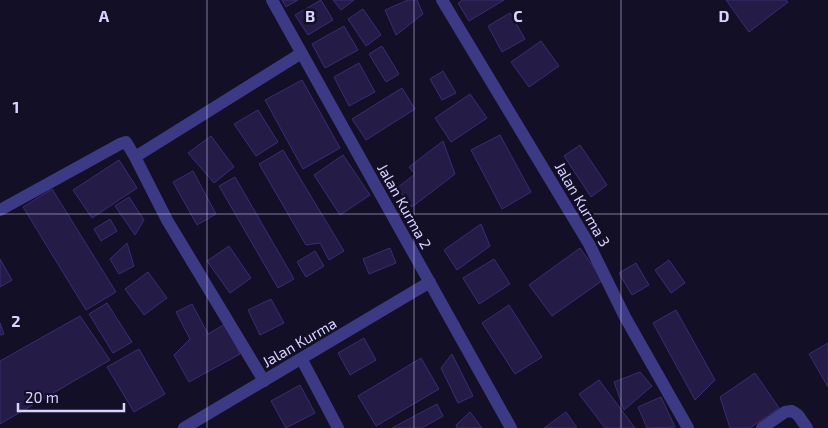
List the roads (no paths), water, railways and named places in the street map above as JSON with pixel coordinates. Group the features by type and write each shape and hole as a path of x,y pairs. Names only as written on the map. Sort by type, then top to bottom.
{"street":[{"name":"Jalan Kurma 2","path":"272,0 300,54 511,428"},
{"name":"Jalan Kurma 3","path":"442,0 589,244 629,326 688,428"},
{"path":"135,157 300,54"},
{"path":"0,210 126,142 130,145 167,220 264,381"},
{"name":"Jalan Kurma","path":"191,426 430,282"},
{"path":"302,360 338,428"},
{"path":"762,428 785,412 792,411 798,415 807,428"}]}
